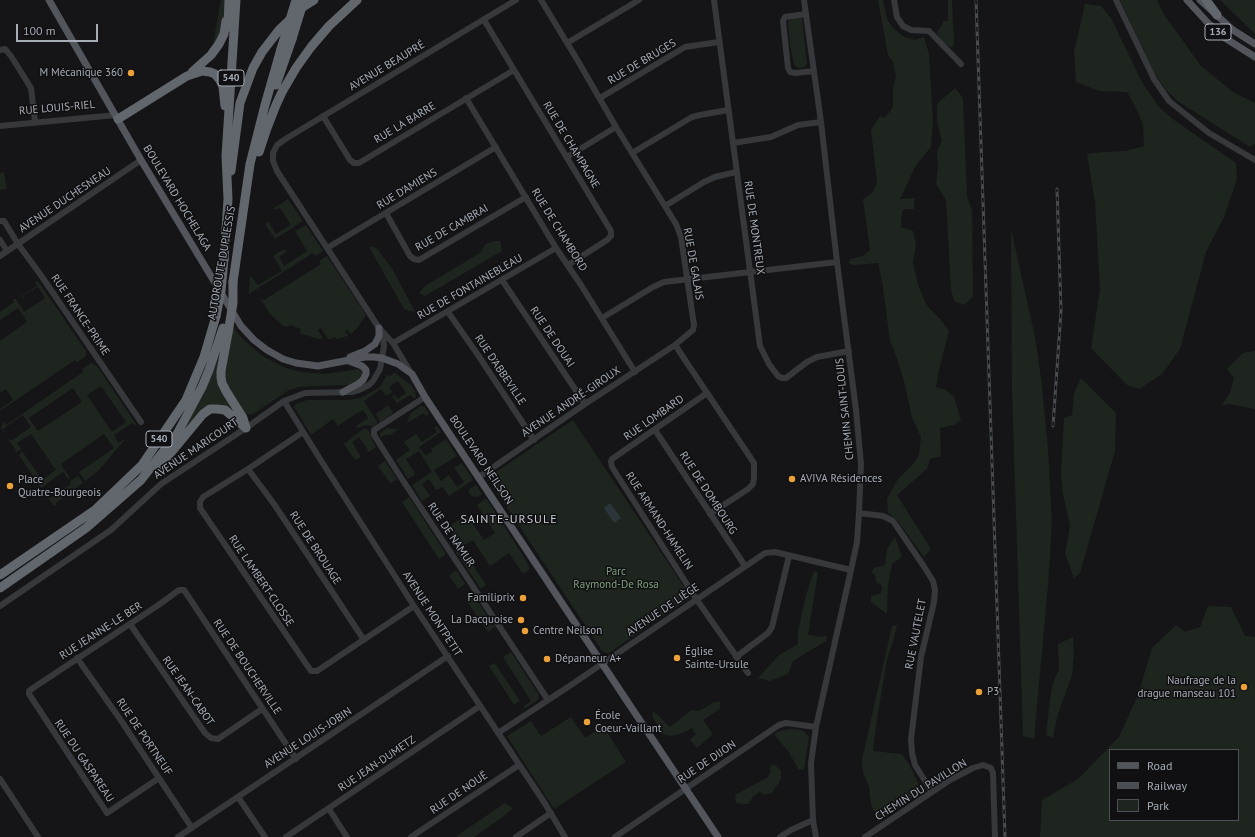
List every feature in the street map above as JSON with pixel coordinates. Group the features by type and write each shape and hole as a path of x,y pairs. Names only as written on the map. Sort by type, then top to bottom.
{"highway":[{"name":"AUTOROUTE DUPLESSIS","path":"0,588 86,528 141,480 178,434 204,382 225,330 250,164 265,105 296,0"},
{"path":"258,135 284,65 304,0"},
{"path":"228,199 238,112 249,77 262,52 274,36 314,0"},
{"path":"246,193 267,128 282,92 296,68 311,47 329,26 357,0"},
{"path":"1206,0 1216,15"},
{"name":"AUTOROUTE DUPLESSIS","path":"0,575 95,510 142,465 186,400 193,385 204,357 216,316 221,292 228,199 226,156 231,1"},
{"path":"187,76 211,55 219,44 224,34 231,1"},
{"path":"226,156 231,1"},
{"path":"187,76 202,71 210,72 218,77 223,87 226,120"},
{"name":"RUE LOUIS-RIEL","path":"117,117 187,76"},
{"path":"225,330 221,371 222,383 243,418 246,428"},
{"path":"86,528 98,522 141,486 174,450 203,414 210,409 225,410 246,428"}],"main road":[{"name":"BOULEVARD HOCHELAGA","path":"48,0 141,160 236,318 251,337 273,354 296,363 318,366 365,357 382,358 398,364 412,374"},
{"name":"136","path":"1187,0 1207,22 1225,38 1248,54 1255,57"},
{"name":"136","path":"1200,0 1233,30 1255,44"},
{"path":"339,362 365,351 375,344 379,336 379,328"},
{"path":"339,362 355,362 366,370 363,380 343,392"},
{"name":"BOULEVARD NEILSON","path":"412,374 425,397 718,837"}],"street":[{"name":"AVENUE BEAUPRÉ","path":"273,154 277,145 281,142 516,0"},
{"name":"RUE DE GALAIS","path":"541,0 616,127 676,224 681,237 693,330 676,345"},
{"path":"567,44 639,0"},
{"name":"RUE DE MONTREUX","path":"714,0 760,346 769,364 778,376 786,378 807,362 817,357 848,351"},
{"name":"CHEMIN SAINT-LOUIS","path":"804,0 821,122 860,442 861,472 857,542 816,727 811,763 813,820 816,837"},
{"path":"894,0 897,17 903,26 911,30 929,31 961,64"},
{"path":"1116,0 1154,79 1169,101 1209,133 1255,160"},
{"path":"806,14 785,17 783,21 788,68 790,72 795,74 814,71"},
{"name":"RUE DE CHAMPAGNE","path":"484,20 611,231 611,236 607,240 568,265"},
{"name":"RUE DE BRUGES","path":"600,98 685,48 719,42"},
{"path":"0,50 5,49 22,72 31,88 35,122"},
{"name":"RUE LA BARRE","path":"323,116 350,160 359,163 514,70"},
{"name":"RUE DE CHAMBORD","path":"466,98 556,248 635,372"},
{"path":"632,153 692,117 728,110"},
{"name":"RUE LOUIS-RIEL","path":"0,126 35,122 117,117"},
{"path":"733,143 771,137 798,125 821,122"},
{"path":"567,157 616,127"},
{"name":"RUE D'AMIENS","path":"327,248 496,148"},
{"name":"BOULEVARD NEILSON","path":"273,154 273,161 276,171 379,328 393,343 412,374"},
{"name":"AVENUE DUCHESNEAU","path":"0,256 141,160"},
{"path":"665,206 704,182 715,177 736,172"},
{"name":"RUE DE CAMBRAI","path":"386,213 410,256 419,260 526,196"},
{"name":"RUE FRANCE-PRIME","path":"0,221 4,221 18,244 141,422"},
{"path":"0,240 7,251"},
{"name":"RUE DE FONTAINEBLEAU","path":"393,343 556,248"},
{"path":"602,318 658,284 664,282 837,262"},
{"name":"RUE DE DOUAI","path":"502,280 585,404"},
{"name":"RUE D'ABBEVILLE","path":"448,312 534,440"},
{"name":"AVENUE MARICOURT","path":"0,606 111,530 161,484 284,401 305,393 359,390 369,385 380,369 382,358 384,340 379,328"},
{"path":"676,345 754,463 753,484 748,489 710,514"},
{"name":"AVENUE ANDRÉ-GIROUX","path":"479,477 585,404 676,345"},
{"name":"RUE LOMBARD","path":"612,459 707,393"},
{"name":"RUE DE NAMUR","path":"425,397 374,430 374,435 548,700"},
{"name":"AVENUE MONTPETIT","path":"284,401 414,606 544,802 565,837"},
{"name":"RUE DE DOMBOURG","path":"654,430 745,566"},
{"name":"RUE LAMBERT-CLOSSE","path":"303,432 203,497 200,502 200,508 308,668 314,672 414,606"},
{"name":"RUE ARMAND-HAMELIN","path":"612,459 612,467 697,600 748,673"},
{"name":"RUE DE BROUAGE","path":"248,469 274,504 364,640"},
{"name":"RUE VAUTELET","path":"859,513 882,516 892,521 933,581 935,590 934,602 921,657 911,739 915,765 932,792"},
{"name":"AVENUE DE LIÈGE","path":"498,733 603,664 760,556 770,552 851,570"},
{"path":"736,657 768,633 772,627 789,556"},
{"name":"RUE JEANNE-LE BER","path":"33,688 179,590"},
{"name":"RUE DE BOUCHERVILLE","path":"179,590 184,590 296,759"},
{"name":"RUE JEAN-CABOT","path":"130,624 205,733 211,738 218,739 262,709"},
{"name":"AVENUE LOUIS-JOBIN","path":"178,837 448,656"},
{"name":"RUE DE PORTNEUF","path":"77,658 192,828"},
{"name":"RUE DU GASPAREAU","path":"33,688 29,691 30,696 107,813 159,778"},
{"name":"RUE JEAN-DUMETZ","path":"286,837 480,706"},
{"name":"RUE DE DIJON","path":"615,837 779,725 786,722 816,727"},
{"name":"RUE DE NOUË","path":"411,837 519,764"},
{"name":"CHEMIN DU PAVILLON","path":"865,837 932,792 973,768 983,765 991,768 993,774 995,837"},
{"path":"0,779 38,837"},
{"path":"238,797 265,837"},
{"path":"329,808 347,837"},
{"path":"516,837 551,813"},
{"path":"780,837 806,822 813,820"}],"green space":[{"path":"221,0 229,0 225,25 211,55"},
{"path":"878,0 883,0 887,19 893,28 904,37 915,40 924,37 929,54 933,121 931,147 916,165 900,199 915,198 914,209 904,209 902,212 901,227 913,231 916,244 913,262 918,285 927,306 941,320 949,331 936,387 946,390 954,397 961,420 954,425 940,428 941,456 930,459 927,469 897,495 931,549 924,557 896,519 888,513 887,499 898,479 914,463 919,454 921,437 912,418 904,381 890,341 882,281 878,263 854,265 848,263 851,259 863,256 870,250 863,199 872,193 877,183 871,130 880,116 885,118 893,107 893,88 896,77 893,62 888,55"},
{"path":"948,0 952,0 953,47 950,47 942,41 937,33 943,21 948,21"},
{"path":"1120,0 1157,0 1165,16 1201,66 1233,92 1255,103 1255,144 1250,147 1179,102 1166,90 1154,72"},
{"path":"1220,0 1255,0 1255,34 1254,33"},
{"path":"1085,4 1101,6 1111,18 1142,82 1159,107 1174,120 1236,163 1237,179 1224,217 1206,252 1180,349 1162,374 1139,389 1127,385 1091,348 1100,289 1095,202 1087,154 1126,151 1144,146 1143,125 1127,92 1099,91 1076,82 1074,52"},
{"path":"802,18 807,64 806,66 800,68 796,67 794,64 790,45 788,21"},
{"path":"955,88 963,98 967,197 972,210 973,297 964,305 954,301 951,289 946,200 936,184 938,167 937,151 942,141 937,122 937,104"},
{"path":"4,172 7,189 0,190 0,173"},
{"path":"288,199 303,221 275,239 265,224 268,221 276,234 291,225 280,208 275,210 274,208"},
{"path":"306,225 323,251 315,256 313,253 249,294 250,275 258,285 282,271 273,256 284,249 286,252 279,257 284,266 307,251 295,231"},
{"path":"1011,229 1035,337 1041,378 1048,448 1052,524 1034,739 1023,736 1012,389"},
{"path":"494,241 500,241 502,251 425,296 419,293 425,286 480,253 486,244"},
{"path":"373,246 378,250 393,270 415,312 404,309 369,247"},
{"path":"327,256 366,315 351,334 348,330 345,331 348,336 337,339 335,337 328,339 321,328 318,330 323,338 318,339 300,333 301,329 290,325 288,327 283,326 270,314 261,298 264,300 321,264 319,261"},
{"path":"38,281 86,351 86,354 85,357 77,362 75,360 0,411 0,409 13,400 6,389 0,393 0,341 27,322 18,308 0,320 0,312 14,302 13,299 16,299 24,312 45,298 38,287 23,296 25,300 20,294 22,296 37,286 35,282"},
{"path":"232,325 240,336 255,350 264,357 286,368 301,372 325,374 358,369 362,372 362,377 357,382 349,385 299,387 289,390 253,414 246,414 242,412 223,379"},
{"path":"222,345 219,367 239,418 228,408 207,406 201,410 178,440 205,390"},
{"path":"1255,351 1255,409 1228,404 1221,406 1230,393 1234,378 1227,369 1243,353"},
{"path":"91,363 97,366 136,424 134,425 132,423 114,435 118,443 126,438 99,470 85,481 79,472 114,448 104,434 61,464 70,478 68,479 63,472 41,488 19,455 21,452 22,451 42,480 56,470 31,434 17,443 21,449 17,452 8,439 9,438 11,441 31,427 23,415 3,429 5,432 4,433 1,428 3,422 6,425 83,372 82,369","holes":["101,386 126,422 112,432 87,395","73,388 82,402 38,431 29,418"]},
{"path":"394,372 411,385 415,391 416,397 415,399 410,395 397,403 392,396 394,395 398,399 406,393 398,381 389,387 392,392 386,396 381,389 364,401 378,423 374,426 366,425 357,428 356,426 368,418 363,410 338,426 333,419 311,435 294,407 296,404 307,400 348,400 360,398 374,391 381,385 387,375 391,376"},
{"path":"1081,378 1116,413 1115,451 1080,573 1074,578 1065,554 1070,526 1063,494 1061,472 1064,418 1072,415 1074,393"},
{"path":"388,405 393,413 380,422 376,414"},
{"path":"421,406 425,407 429,414 426,416 424,413 407,423 411,413"},
{"name":"Parc Raymond-De Rosa","path":"573,420 690,596 689,599 609,653 602,651 489,480 490,476"},
{"path":"437,426 441,432 419,447 426,456 433,451 431,449 446,439 457,456 434,470 441,481 449,475 457,487 464,482 454,468 462,463 473,480 449,496 443,487 436,490 429,479 422,484 430,496 422,501 412,485 432,472 419,451 406,459 415,474 408,479 396,460 410,450 404,442 416,434 422,442 437,432 434,428"},
{"path":"387,428 399,429 390,435 384,435 381,438 381,432"},
{"path":"363,429 367,429 369,431 376,447 369,452 359,437 352,442 361,457 355,460 344,444"},
{"path":"385,461 397,479 391,483 378,466"},
{"path":"78,476 83,483 56,503 56,506 53,505 47,496 50,498 71,484 70,481"},
{"path":"476,485 482,494 478,497 471,496 468,490"},
{"path":"409,497 446,554 439,559 402,502"},
{"path":"486,498 524,557 530,569 523,574 509,553 490,566 473,540 461,547 448,527 467,515 484,540 495,533 477,505"},
{"path":"895,537 902,557 892,564 888,585 887,614 871,602 871,596 881,593 882,586 876,582 875,575 871,573 874,568 885,565 887,549"},
{"path":"461,547 486,585 481,589 455,551"},
{"path":"456,570 465,584 458,589 449,575"},
{"path":"814,571 818,572 808,635 822,637 827,635 826,641 793,661 788,674 770,681 758,678 779,655 798,644 798,631 806,595"},
{"path":"473,595 495,627 488,632 466,600"},
{"path":"1208,606 1231,607 1245,636 1255,637 1255,837 1040,837 1042,800 1078,779 1119,737 1138,695 1152,648 1176,625 1185,632 1200,627"},
{"path":"897,625 887,659 873,751 902,754 910,766 922,791 880,821 871,805 869,787 863,772 862,760 892,626"},
{"path":"1073,637 1074,655 1072,675 1057,717 1053,738 1046,735 1053,683 1059,669 1058,644"},
{"path":"511,652 539,695 538,700 524,709 524,706 531,701 503,657"},
{"path":"495,663 520,701 514,705 489,666"},
{"path":"714,702 720,702 720,709 703,720 713,734 697,748 690,740 696,734 692,728 683,733 670,736 663,734 653,718 652,711 670,727 691,710 699,711"},
{"path":"571,717 585,738 603,726 626,762 554,809 507,736 531,721 541,736"},
{"path":"791,729 802,730 809,737 804,770 798,769 790,754 774,734"},
{"path":"774,764 781,771 781,779 772,793 763,795 760,791 748,804 736,803 735,795 768,777 771,771 769,768"},
{"path":"505,803 513,808 474,837 455,837"}],"shaded area":[{"path":"610,503 621,518 614,523 604,508"}],"railway":[{"path":"976,0 1005,837"},
{"path":"1053,426 1061,311 1057,189"}],"place":[{"name":"M Mécanique 360","path":"131,73"},
{"name":"AVIVA Résidences","path":"792,479"},
{"name":"Place Quatre-Bourgeois","path":"10,486"},
{"name":"Familiprix","path":"523,598"},
{"name":"La Dacquoise","path":"521,620"},
{"name":"Centre Neilson","path":"525,631"},
{"name":"Église Sainte-Ursule","path":"677,658"},
{"name":"Dépanneur A+","path":"547,659"},
{"name":"Naufrage de la drague manseau 101","path":"1244,687"},
{"name":"P3","path":"979,692"},
{"name":"École Coeur-Vaillant","path":"587,722"}],"district":[{"name":"SAINTE-URSULE","path":"509,520"}]}
